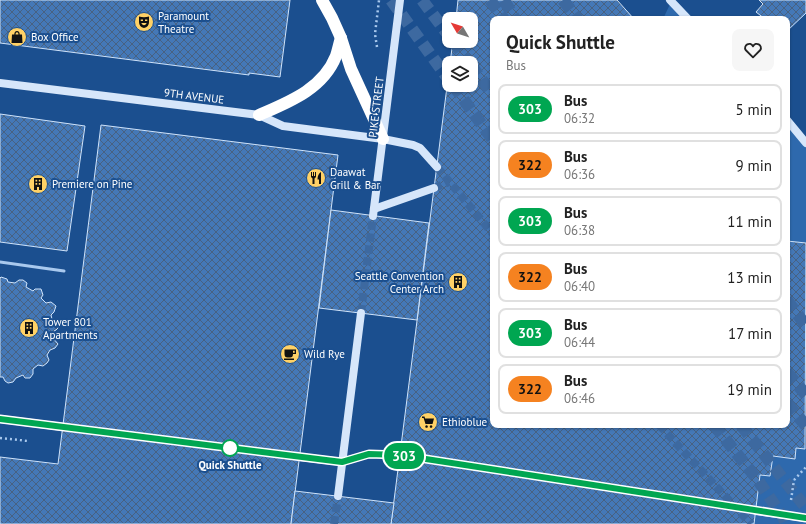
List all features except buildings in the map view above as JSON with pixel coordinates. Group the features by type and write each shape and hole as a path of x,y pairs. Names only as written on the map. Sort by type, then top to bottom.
{"highway":[{"path":"322,0 341,38 351,69 383,139"},
{"path":"259,115 292,101 310,89 326,74 336,56 341,38"}],"street":[{"name":"PIKE STREET","path":"400,0 374,212 434,188"},
{"path":"670,0 685,16"},
{"name":"9TH AVENUE","path":"0,83 259,115 283,126 383,139 416,146 420,148 437,167"},
{"path":"790,124 806,143"},
{"path":"338,496 361,313"},
{"path":"0,420 63,427"},
{"path":"300,456 342,462 369,454 400,455"},
{"path":"756,510 806,518"}],"lane":[{"path":"0,262 64,271"}],"path":[{"path":"794,480 806,467"}],"shaded area":[{"path":"672,0 687,16 664,16"},
{"path":"790,124 806,140 806,243 790,241"},
{"path":"806,444 806,524 754,524 760,475 770,476 773,456 794,459 796,448 805,449"}],"tunnel":[{"path":"391,0 442,70"},
{"path":"422,0 442,27"},
{"path":"490,0 502,16"},
{"path":"504,0 513,16"},
{"path":"563,0 576,16"},
{"path":"458,48 464,56"},
{"path":"478,75 490,91"},
{"path":"458,92 490,136"},
{"path":"437,167 490,230"},
{"path":"434,188 449,182"},
{"path":"361,313 373,216"},
{"path":"790,304 806,326"},
{"path":"790,376 806,395"},
{"path":"790,407 806,426"},
{"path":"63,427 300,457"},
{"path":"662,428 751,524"},
{"path":"716,428 757,479 783,517 786,524"},
{"path":"743,428 806,508"},
{"path":"400,455 756,511"},
{"path":"334,524 338,496"}],"bus line":[{"name":"303","path":"0,419 342,462 369,454 400,455 806,518"}],"place":[{"name":"Paramount Theatre","path":"144,22"},
{"name":"Box Office","path":"17,37"},
{"name":"Daawat Grill & Bar","path":"316,178"},
{"name":"Premiere on Pine","path":"38,184"},
{"name":"Seattle Convention Center Arch","path":"458,282"},
{"name":"Tower 801 Apartments","path":"29,328"},
{"name":"Wild Rye","path":"290,354"},
{"name":"Ethioblue","path":"428,422"},
{"name":"Quick Shuttle","path":"230,448"}]}
